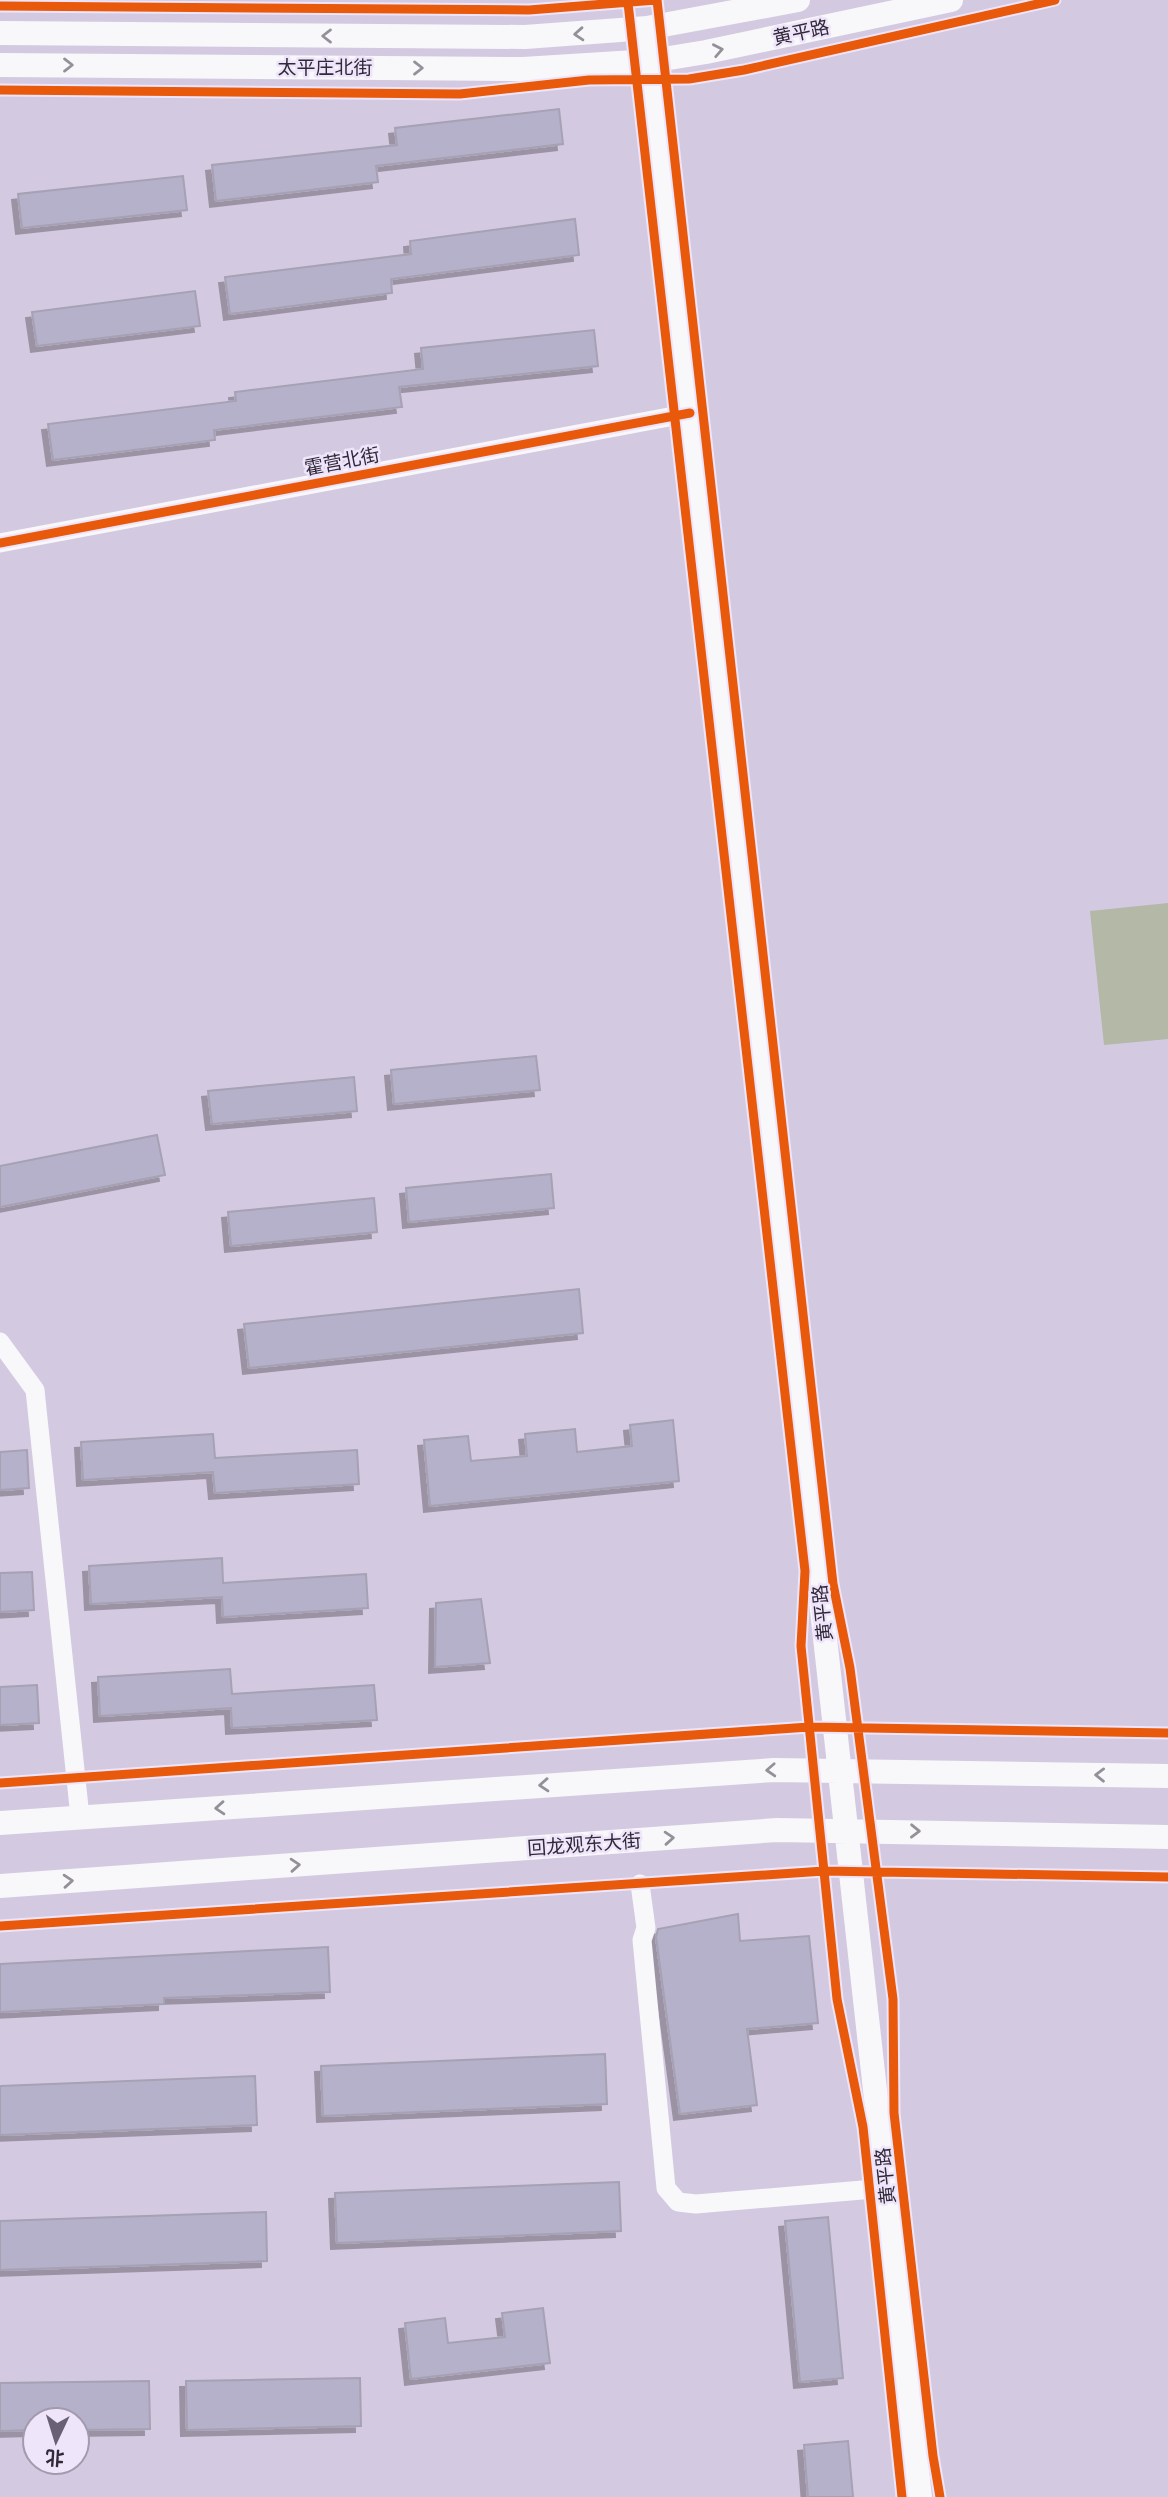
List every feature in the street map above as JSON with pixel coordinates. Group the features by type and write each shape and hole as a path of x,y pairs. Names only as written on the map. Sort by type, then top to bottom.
{"main road":[{"name":"黄平路","path":"798,0 761,4 647,28 920,2497"},
{"name":"黄平路","path":"651,61 754,43 951,0"},
{"name":"太平庄北街","path":"0,33 524,37 647,28"},
{"name":"太平庄北街","path":"0,65 523,69 651,61"},
{"path":"0,1823 775,1770 1168,1776"},
{"name":"回龙观东大街","path":"0,1886 777,1830 846,1829 1168,1837"}],"street":[{"name":"霍营北街","path":"0,543 690,413"},
{"path":"0,1342 35,1390 80,1818"},
{"path":"639,1884 646,1928 642,1940 666,2188 678,2202 696,2204 886,2188"}],"green space":[{"path":"1168,903 1168,1039 1104,1045 1090,911"}],"building":[{"path":"559,109 563,144 376,166 378,182 216,201 212,165 397,145 395,128"},
{"path":"183,176 187,210 22,228 18,194"},
{"path":"575,219 579,255 391,279 392,293 230,314 225,277 411,254 410,241"},
{"path":"195,291 200,326 37,346 32,312"},
{"path":"594,330 598,366 399,387 402,407 214,430 215,440 53,460 48,424 236,401 235,392 423,369 421,348"},
{"path":"536,1056 540,1090 394,1104 391,1070"},
{"path":"354,1077 357,1111 212,1124 208,1091"},
{"path":"157,1135 165,1175 0,1207 0,1166"},
{"path":"551,1174 554,1208 409,1222 406,1188"},
{"path":"374,1198 377,1232 231,1246 228,1212"},
{"path":"579,1289 583,1333 249,1368 244,1324"},
{"path":"673,1420 679,1481 430,1506 424,1440 468,1436 471,1461 527,1456 525,1434 575,1429 577,1452 632,1446 630,1425"},
{"path":"213,1434 215,1458 357,1450 359,1484 215,1493 213,1472 83,1480 81,1442"},
{"path":"27,1450 29,1488 0,1490 0,1452"},
{"path":"222,1558 223,1583 366,1574 368,1608 223,1617 222,1597 91,1604 89,1566"},
{"path":"32,1572 34,1610 0,1612 0,1573"},
{"path":"481,1599 490,1663 435,1667 436,1603"},
{"path":"230,1669 232,1694 374,1685 377,1720 232,1728 231,1708 100,1716 98,1677"},
{"path":"37,1685 39,1723 0,1725 0,1687"},
{"path":"738,1914 740,1941 809,1936 818,2023 747,2029 757,2105 680,2114 656,1937 658,1929"},
{"path":"328,1947 330,1992 164,1998 164,2004 0,2012 0,1964"},
{"path":"605,2054 607,2104 323,2116 321,2066"},
{"path":"255,2076 257,2125 0,2135 0,2086"},
{"path":"619,2182 621,2231 337,2243 335,2193"},
{"path":"266,2212 267,2261 0,2270 0,2221"},
{"path":"828,2217 843,2378 800,2382 785,2221"},
{"path":"543,2308 550,2363 411,2379 405,2323 445,2318 448,2343 505,2337 502,2313"},
{"path":"360,2378 361,2426 187,2430 186,2381"},
{"path":"149,2381 150,2429 91,2430 91,2406 21,2406 21,2430 0,2431 0,2383"},
{"path":"848,2441 853,2497 808,2497 804,2445"}],"cycle path":[{"path":"0,6 529,10 656,0"},
{"path":"657,0 833,1584 850,1668 893,1999 894,2113 940,2497"},
{"path":"0,90 460,94 589,80 689,79 744,70 1055,0"},
{"path":"628,3 805,1571 801,1646 837,1999 863,2127 902,2497"},
{"path":"0,543 690,413"},
{"path":"0,1783 809,1727 1168,1733"},
{"path":"0,1926 824,1871 1168,1877"}]}
